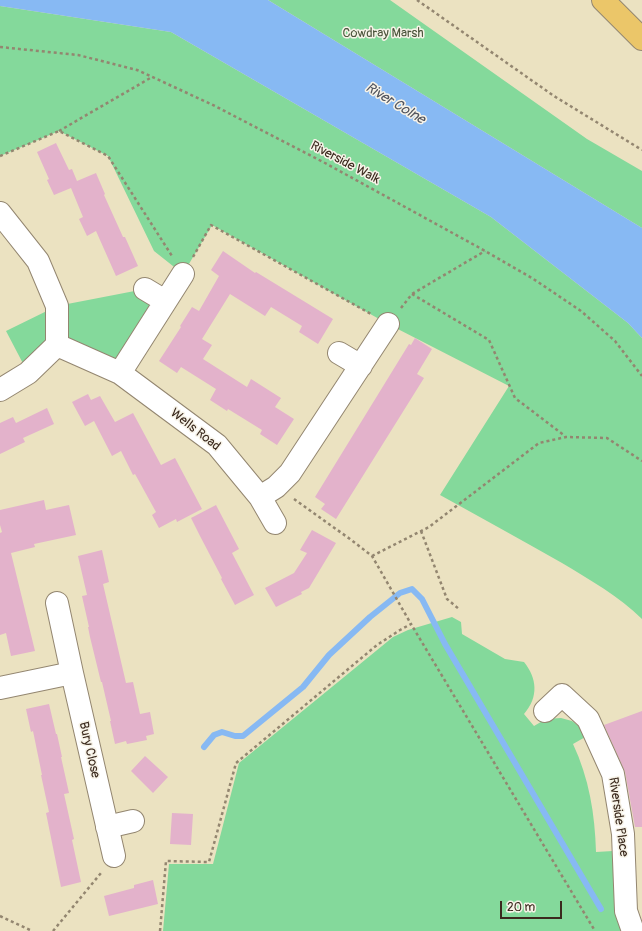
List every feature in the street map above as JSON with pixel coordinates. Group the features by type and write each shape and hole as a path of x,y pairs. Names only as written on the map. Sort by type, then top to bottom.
{"main road":[{"path":"603,0 642,39"}],"street":[{"path":"0,213 38,261 57,306 57,345 28,373 0,390"},
{"path":"120,373 165,300 183,274"},
{"path":"145,289 165,300"},
{"path":"268,492 290,473 388,324"},
{"name":"Wells Road","path":"57,345 120,373 217,445 268,492 275,523"},
{"path":"339,353 361,366"},
{"name":"Bury Close","path":"57,603 114,856"},
{"path":"0,688 72,673"},
{"name":"Riverside Place","path":"545,711 562,695 588,719 613,774 623,834 626,911 633,931"},
{"path":"107,827 133,821"}],"path":[{"path":"417,0 554,96 642,150"},
{"name":"Riverside Walk","path":"0,47 78,54 137,70 211,104 326,163 532,278 581,311 615,341 642,376"},
{"path":"0,156 59,131 152,77"},
{"path":"59,131 108,156 183,274 211,225 388,324 412,294 486,251"},
{"path":"412,294 489,340 515,398 566,437"},
{"path":"372,556 429,527 539,443 566,437 607,438 642,461"},
{"path":"268,492 350,539 372,556 411,624 595,931"},
{"path":"421,531 447,599 459,609"},
{"path":"160,931 166,861 209,862 236,763 377,645 411,624"},
{"path":"53,931 114,856"},
{"path":"0,916 32,931"}],"green space":[{"name":"Cowdray Marsh","path":"268,0 390,0 587,139 642,171 642,228"},
{"path":"0,6 171,32 491,217 628,323 642,338 642,619 624,603 583,576 547,554 440,495 509,386 388,324 212,225 183,274 154,251 108,156 59,131 0,156"},
{"path":"145,289 165,301 120,373 57,345 28,373 6,331 57,306"},
{"path":"452,617 461,622 462,634 505,659 524,662 532,674 534,681 534,694 529,708 524,714 534,726 546,719 561,718 572,721 580,727 587,736 573,744 579,757 587,783 593,810 596,852 613,851 623,931 163,931 169,864 213,864 239,763 393,637 408,630"}],"water":[{"name":"River Colne","path":"0,0 268,0 642,228 642,338 628,323 491,217 171,32 0,6"}],"building":[{"path":"56,143 69,170 72,169 77,181 96,173 105,194 104,195 138,266 116,276 96,231 87,236 79,219 83,217 71,188 54,195 47,180 49,179 37,152"},
{"path":"223,251 255,273 256,272 333,319 318,344 299,332 302,326 271,307 265,316 230,294 202,339 212,345 203,359 247,387 251,379 281,398 275,407 294,419 277,445 260,434 262,430 210,400 216,389 181,367 177,373 159,361 192,307 199,311 219,276 211,270"},
{"path":"415,338 432,349 417,374 424,378 336,519 321,509 325,504 315,497 409,344 411,345"},
{"path":"88,394 91,400 100,396 115,422 133,413 161,465 175,458 202,509 177,522 176,519 159,528 152,515 156,512 135,474 133,475 121,451 112,456 94,421 85,426 72,402"},
{"path":"47,408 54,424 23,438 25,442 0,454 0,423 13,417 16,423"},
{"path":"44,500 46,510 69,505 76,535 34,544 35,547 11,553 35,651 11,656 6,633 0,635 0,533 2,532 0,525 0,510"},
{"path":"216,505 239,549 232,553 254,595 235,605 191,518"},
{"path":"312,530 336,543 309,588 301,592 302,594 276,607 265,588 294,573 307,553 300,550"},
{"path":"102,550 109,582 103,584 126,683 133,682 140,714 150,712 154,734 146,736 147,740 127,744 126,741 115,744 82,596 87,595 78,556"},
{"path":"49,704 57,734 69,793 64,794 74,839 72,840 81,882 61,887 46,813 49,812 42,775 33,731 31,732 26,709"},
{"path":"642,711 642,827 635,827 625,772 604,725"},
{"path":"145,756 168,777 153,793 131,771"},
{"path":"172,813 193,814 191,845 170,844"},
{"path":"153,880 158,904 109,916 104,896 134,888 134,885"}],"waterway":[{"path":"204,747 214,735 222,732 235,736 243,736 303,687 329,655 370,617 400,593 412,589 422,599 445,644 601,909"}]}
